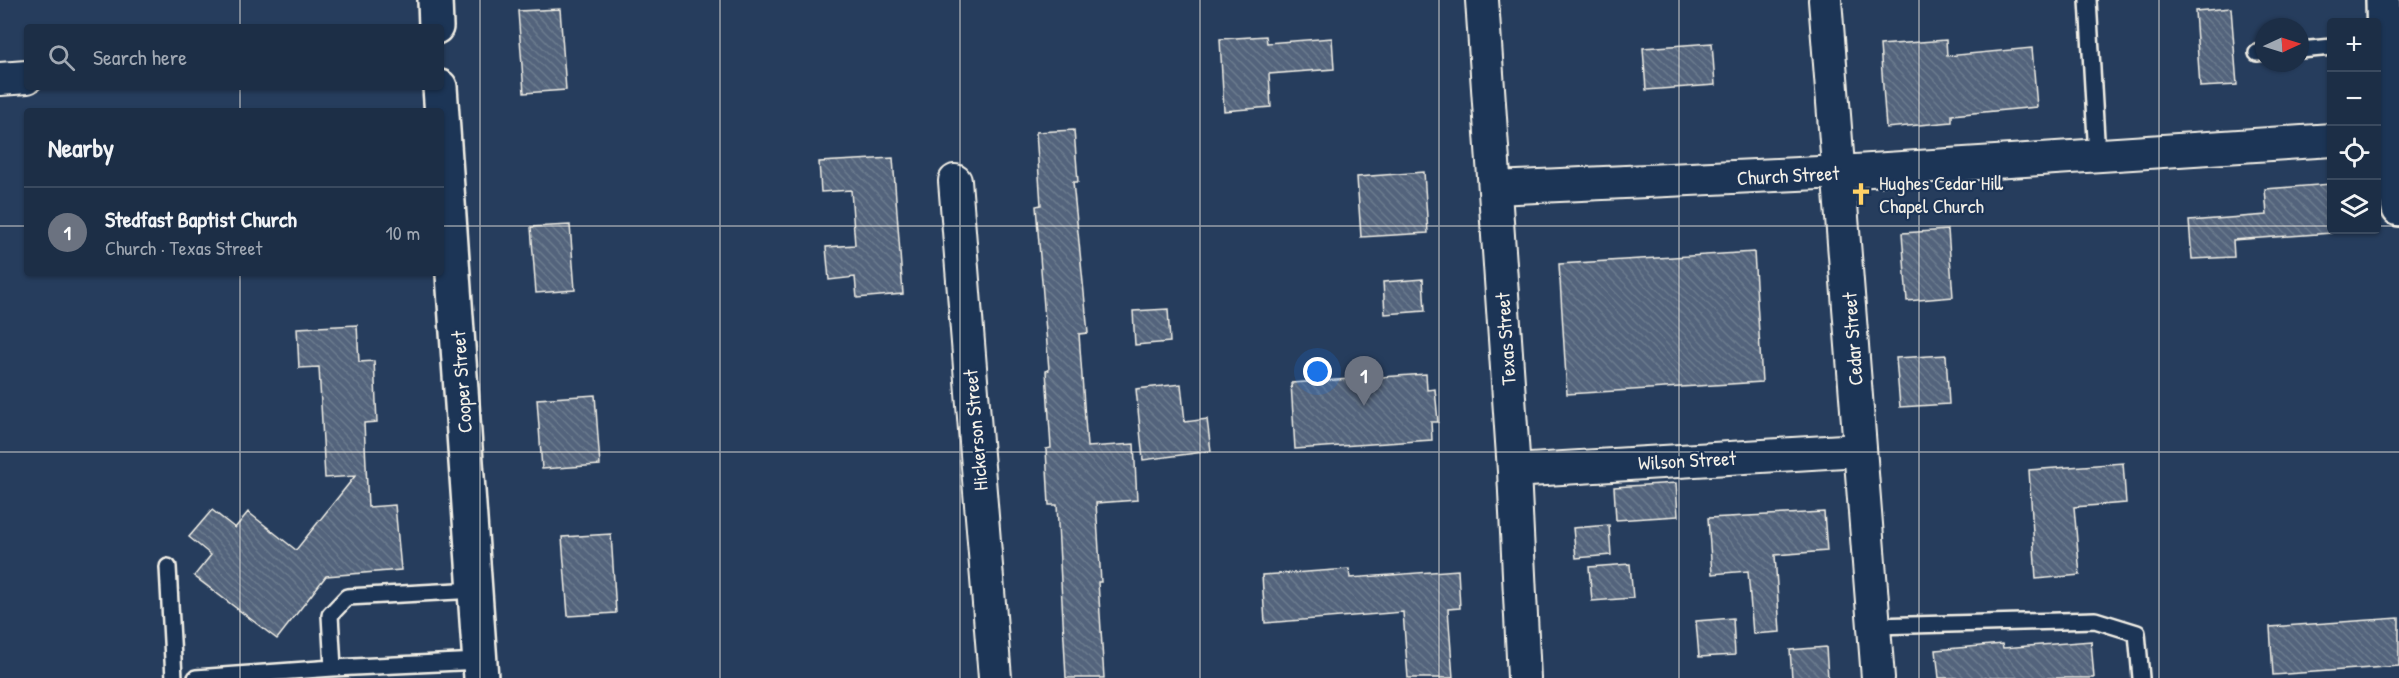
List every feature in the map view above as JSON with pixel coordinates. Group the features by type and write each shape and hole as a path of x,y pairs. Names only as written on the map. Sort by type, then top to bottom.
{"street":[{"path":"435,0 436,24"},
{"name":"Texas Street","path":"1482,0 1514,471 1524,678"},
{"name":"Cedar Street","path":"1825,0 1878,678"},
{"path":"2383,0 2387,137 2399,209"},
{"path":"0,79 24,77"},
{"name":"Cooper Street","path":"441,90 442,108"},
{"name":"Cooper Street","path":"444,130 481,669"},
{"name":"Church Street","path":"1495,188 1839,172 2327,140"},
{"name":"Hickerson Street","path":"955,182 995,678"},
{"name":"Wilson Street","path":"1514,471 1860,450"}],"lane":[{"path":"2088,0 2097,156"},
{"path":"2309,49 2327,47"},
{"path":"168,567 174,678"},
{"path":"333,668 330,615 347,597 476,590"},
{"path":"1874,626 2095,620 2137,633 2141,678"},
{"path":"196,678 333,668 481,669"}],"building":[{"path":"2231,8 2237,85 2200,87 2195,11"},
{"path":"560,9 566,90 524,93 518,11"},
{"path":"1266,36 1267,43 1332,38 1334,69 1269,74 1271,107 1224,111 1220,39"},
{"path":"1946,40 1947,56 2032,48 2037,107 1952,115 1952,122 1886,128 1880,45"},
{"path":"1712,43 1715,85 1646,90 1643,48"},
{"path":"1074,130 1078,182 1073,182 1088,333 1079,334 1087,447 1134,444 1137,500 1096,503 1104,678 1066,678 1057,505 1049,505 1046,449 1051,448 1046,371 1049,370 1036,206 1041,205 1036,132"},
{"path":"893,158 903,294 857,298 855,277 829,280 826,247 855,245 851,190 821,192 819,162"},
{"path":"1424,172 1428,233 1361,237 1357,177"},
{"path":"2327,184 2327,233 2233,240 2234,257 2192,259 2189,221 2267,215 2265,189"},
{"path":"570,225 575,290 536,293 531,227"},
{"path":"1948,230 1953,297 1907,301 1902,233"},
{"path":"1754,252 1762,382 1567,394 1559,264"},
{"path":"1423,279 1425,311 1385,314 1383,282"},
{"path":"1168,309 1170,342 1135,345 1133,311"},
{"path":"357,325 359,362 374,361 377,422 364,423 368,507 395,505 401,570 326,576 277,639 194,576 211,555 189,537 212,510 235,528 248,512 296,550 355,476 325,478 319,367 299,368 297,328"},
{"path":"1946,355 1949,404 1900,407 1896,358"},
{"path":"1426,374 1427,390 1435,389 1438,422 1431,422 1432,440 1295,449 1291,383"},
{"path":"1181,384 1185,422 1207,419 1211,451 1143,460 1136,389"},
{"path":"595,395 600,465 542,469 537,399"},
{"path":"2123,463 2126,503 2074,507 2080,575 2036,579 2029,470"},
{"path":"1676,483 1678,516 1616,520 1614,487"},
{"path":"1824,512 1827,551 1775,555 1780,632 1753,634 1748,571 1712,574 1708,518"},
{"path":"1609,525 1611,555 1576,558 1573,528"},
{"path":"611,534 616,613 568,616 562,537"},
{"path":"1630,564 1633,598 1592,601 1589,567"},
{"path":"1349,569 1350,578 1458,570 1460,608 1448,609 1453,678 1408,678 1403,612 1265,623 1262,575"},
{"path":"1733,618 1735,655 1699,657 1696,621"},
{"path":"2399,618 2399,666 2273,675 2270,627"},
{"path":"2091,641 2094,678 1939,678 1936,650 2002,644 2003,648"},
{"path":"1826,647 1828,678 1792,678 1790,650"}],"place":[{"name":"Hughes Cedar Hill Chapel Church","path":"1861,194"},
{"name":"Stedfast Baptist Church","path":"1364,406"}]}
